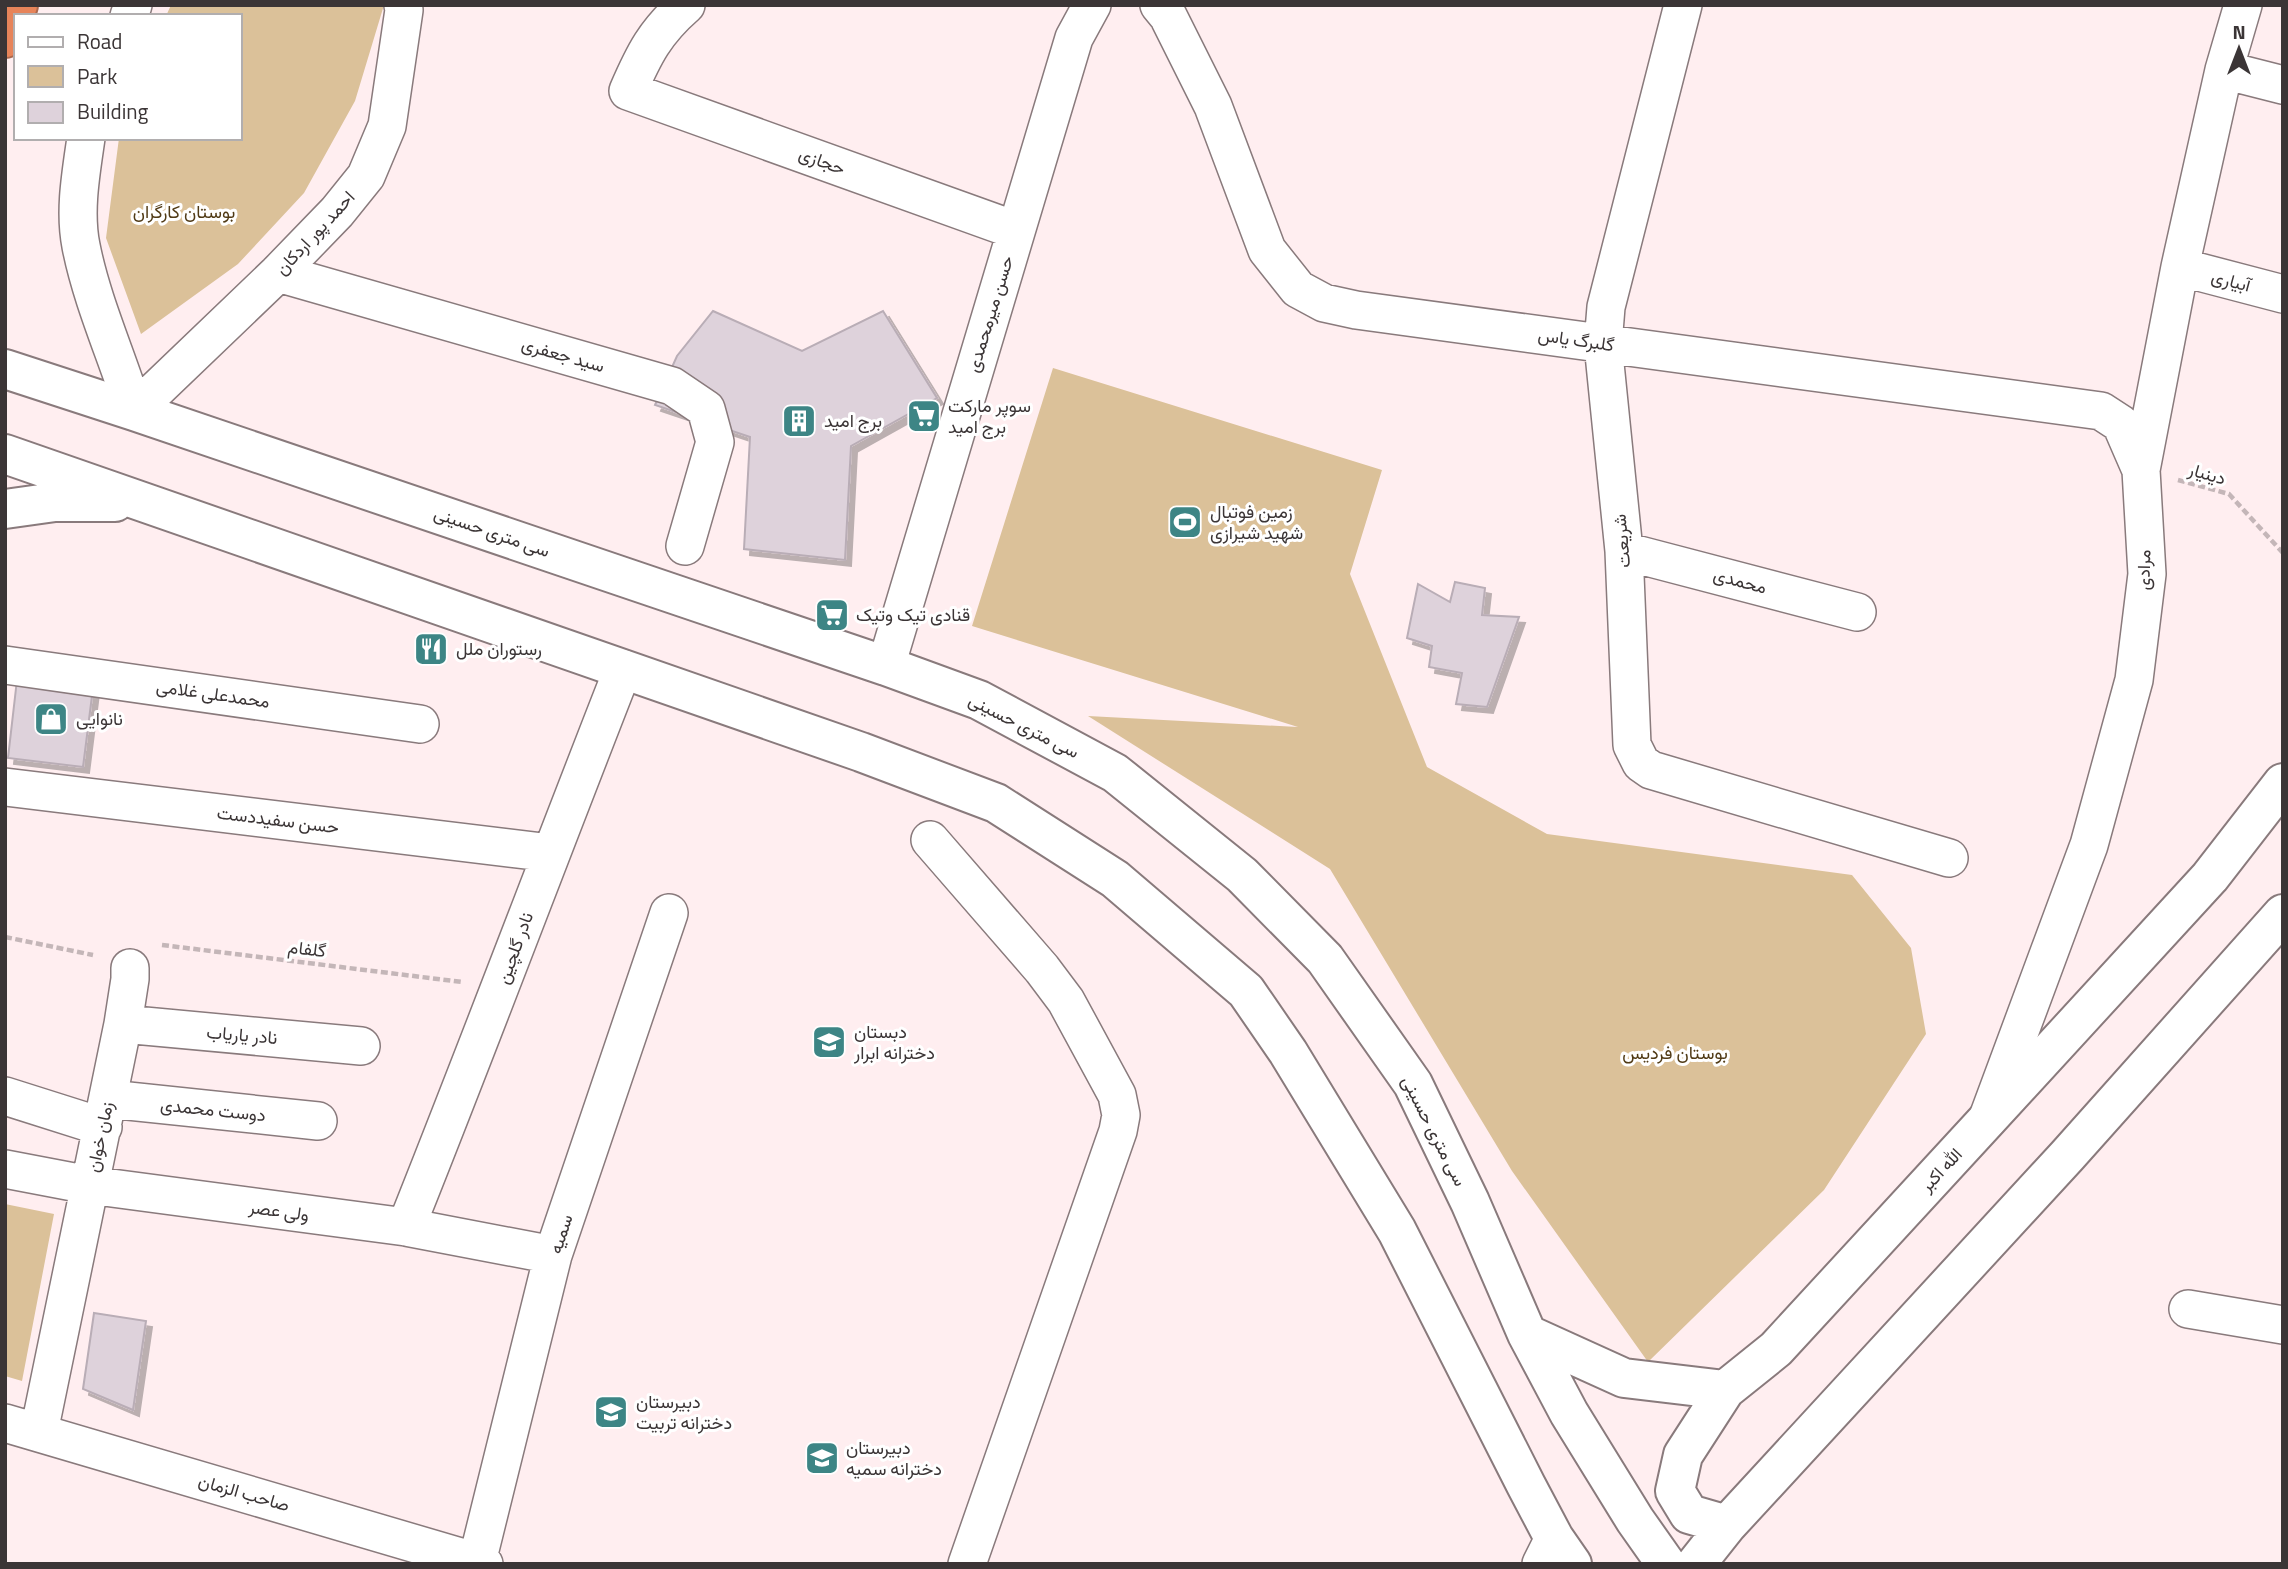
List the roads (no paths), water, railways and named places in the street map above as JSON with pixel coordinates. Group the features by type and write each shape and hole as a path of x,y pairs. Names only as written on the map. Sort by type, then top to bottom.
{"highway":[{"path":"5,38 14,15"},
{"path":"5,47 14,31"}],"main road":[{"name":"سی متری حسینی","path":"5,369 886,666 979,700 1115,773 1242,875 1325,959 1413,1084 1470,1202 1527,1334 1569,1413 1634,1520 1666,1564"},
{"path":"5,454 861,752 996,803 1115,879 1246,991 1288,1052 1397,1231 1556,1555"},
{"path":"5,509 55,502 145,502"},
{"name":"الله اکبر","path":"1727,1525 1689,1514 1675,1492 1683,1455 1725,1390 1776,1349 1986,1121 2210,877 2283,783"},
{"path":"1696,1564 1727,1525 2076,1146 2283,915"},
{"path":"1527,1334 1624,1378 1725,1390"}],"street":[{"name":"احمد پور اردکان","path":"134,411 278,273 337,212 366,176 387,126 403,5"},
{"name":"حجازی","path":"686,5 666,23 645,53 628,91 1015,230"},
{"name":"حسن میرمحمدی","path":"886,666 1074,38 1091,5"},
{"name":"گلبرگ یاس","path":"1159,5 1168,16 1213,106 1267,250 1297,289 1324,303 1356,310 2101,411 2121,424 2141,470"},
{"name":"شریعت","path":"1683,5 1606,307 1603,344 1624,551 1632,745 1641,763 1651,770 1949,858"},
{"name":"مرادی","path":"1986,1121 2089,845 2134,680 2147,574 2141,470 2180,267 2224,70 2243,5"},
{"path":"2224,70 2283,85"},
{"path":"86,140 79,187 81,244 97,303 134,411"},
{"name":"آبیاری","path":"2180,267 2283,294"},
{"name":"سید جعفری","path":"278,273 672,386 706,409 715,442 685,546"},
{"name":"محمدی","path":"1624,551 1857,612"},
{"name":"محمدعلی غلامی","path":"5,665 420,724"},
{"name":"نادر گلچین","path":"406,1227 624,669"},
{"name":"حسن سفیددست","path":"5,787 551,853"},
{"path":"930,841 1042,969 1066,1001 1117,1095 1121,1115 967,1564"},
{"name":"سمیه","path":"481,1563 553,1255 669,913"},
{"name":"زمان خوان","path":"22,1428 89,1185 106,1113 131,979 130,968"},
{"name":"نادر یاریاب","path":"123,1024 361,1046"},
{"name":"دوست محمدی","path":"5,1097 106,1113 318,1121"},
{"name":"ولی عصر","path":"5,1169 89,1185 406,1227 553,1255"},
{"path":"2188,1309 2283,1325"},
{"name":"صاحب الزمان","path":"22,1428 481,1563"}],"place":[{"name":"سوپر مارکت برج امید","path":"924,416"},
{"name":"برج امید","path":"799,421"},
{"name":"زمین فوتبال شهید شیرازی","path":"1185,522"},
{"name":"قنادی تیک وتیک","path":"832,615"},
{"name":"رستوران ملل","path":"431,649"},
{"name":"نانوایی","path":"51,719"},
{"name":"دبستان دخترانه ابرار","path":"829,1042"},
{"name":"دبیرستان دخترانه تربیت","path":"611,1412"},
{"name":"دبیرستان دخترانه سمیه","path":"822,1458"}],"park label":[{"name":"بوستان کارگران","path":"184,212"},
{"name":"بوستان فردیس","path":"1675,1053"}]}
